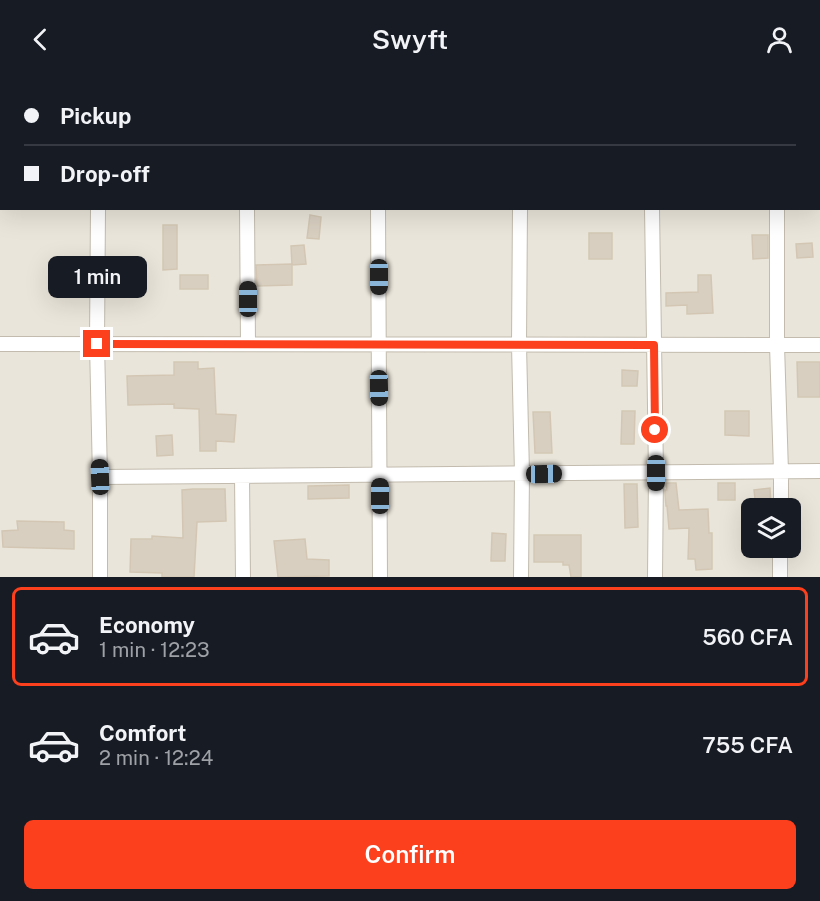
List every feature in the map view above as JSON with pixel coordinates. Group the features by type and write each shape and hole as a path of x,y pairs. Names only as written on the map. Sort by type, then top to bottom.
{"street":[{"path":"98,210 100,577"},
{"path":"248,210 248,344"},
{"path":"378,210 380,577"},
{"path":"520,210 521,577"},
{"path":"652,210 656,473 655,577"},
{"path":"777,210 777,345 781,498"},
{"path":"0,344 820,345"},
{"path":"100,477 820,471"},
{"path":"242,476 243,577"},
{"path":"780,558 780,577"}],"shaded area":[{"path":"0,210 820,210 820,577 0,577"}],"building":[{"path":"310,215 321,217 319,239 307,238"},
{"path":"163,225 177,225 177,269 163,270"},
{"path":"589,233 612,233 612,259 589,259"},
{"path":"752,235 768,235 768,258 753,259"},
{"path":"812,243 813,257 797,258 796,244"},
{"path":"304,245 306,264 292,265 291,246"},
{"path":"292,264 292,285 257,286 256,265"},
{"path":"180,275 208,275 208,289 180,289"},
{"path":"698,275 711,275 713,313 687,314 687,305 666,306 666,293 698,292"},
{"path":"174,362 198,362 198,369 214,368 216,414 236,415 234,442 216,441 216,451 200,451 199,409 174,408 174,404 128,405 127,376 174,375"},
{"path":"797,362 820,362 820,397 798,397"},
{"path":"622,370 638,371 637,386 622,386"},
{"path":"622,411 635,411 634,444 621,444"},
{"path":"725,411 749,411 749,436 725,435"},
{"path":"533,412 550,412 552,453 535,453"},
{"path":"172,435 173,455 157,456 156,436"},
{"path":"666,483 676,483 679,510 708,509 709,533 712,533 712,569 696,570 695,559 688,559 689,528 669,529"},
{"path":"718,483 735,483 735,500 718,500"},
{"path":"624,484 637,484 638,527 625,528"},
{"path":"349,485 349,498 308,499 308,486"},
{"path":"770,488 770,498 755,498 754,490"},
{"path":"225,489 226,521 197,522 194,577 162,577 162,573 130,572 131,539 152,539 152,536 183,538 182,490"},
{"path":"17,521 64,522 64,530 74,531 74,549 3,547 2,531 18,530"},
{"path":"492,533 506,534 505,561 491,561"},
{"path":"534,535 581,535 581,577 571,577 569,565 563,565 563,562 534,562"},
{"path":"305,539 307,559 329,560 329,576 278,577 274,541"}],"route":[{"path":"97,344 654,345 655,430"}]}
